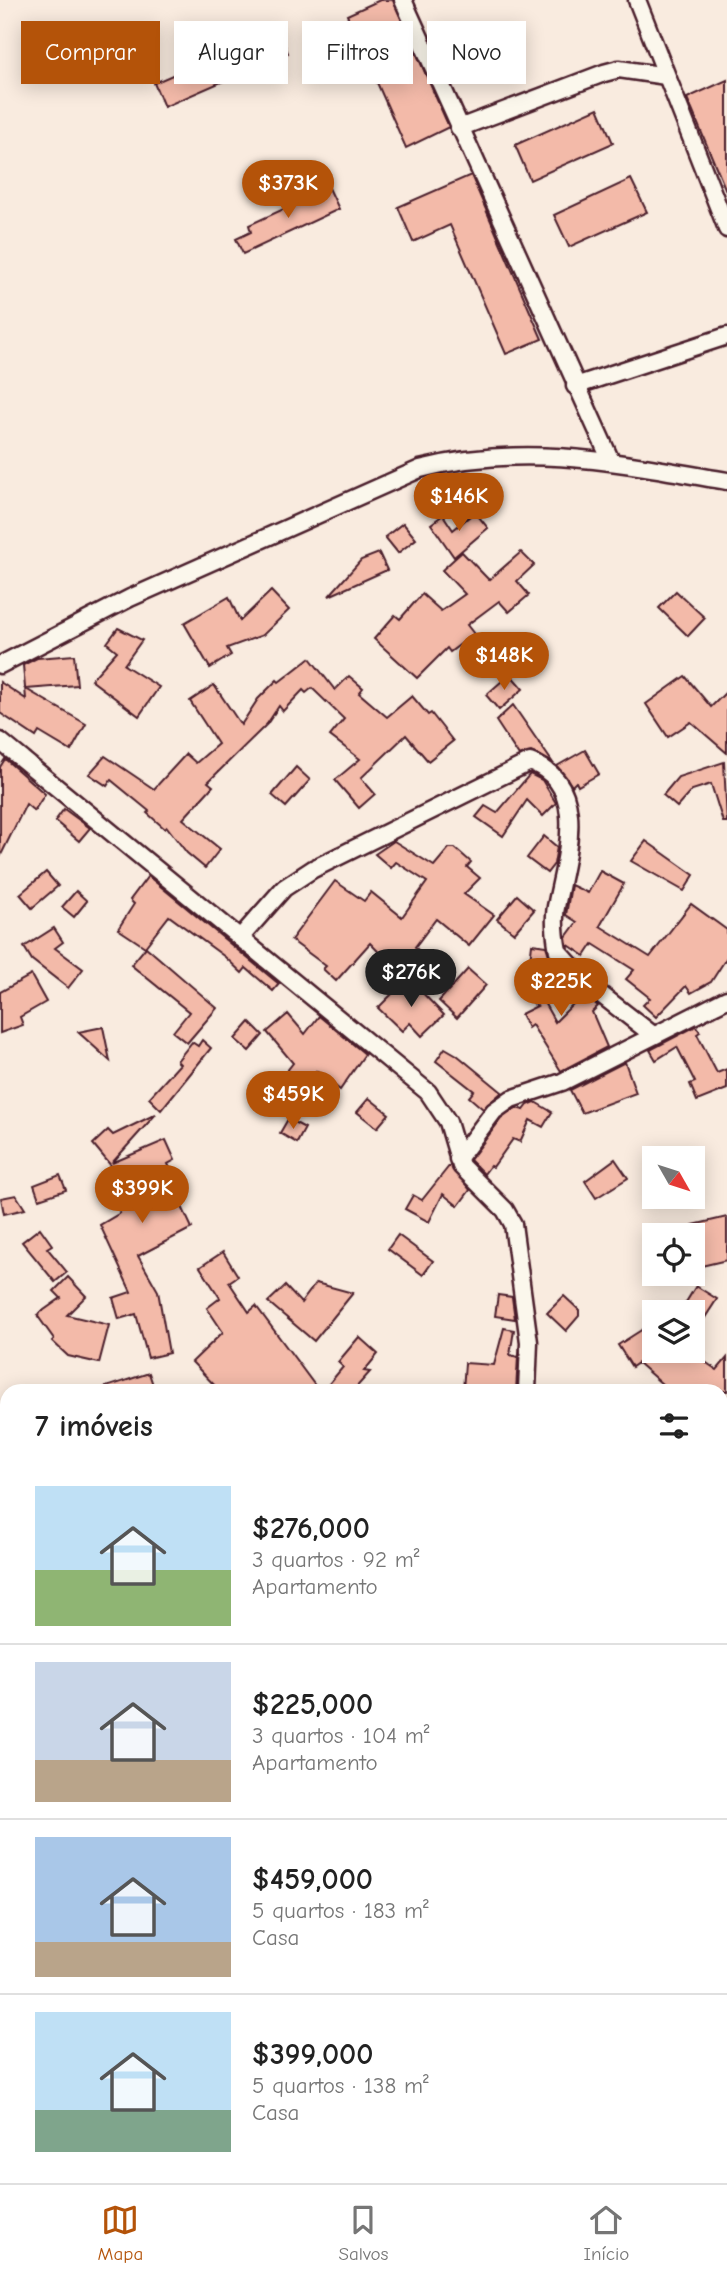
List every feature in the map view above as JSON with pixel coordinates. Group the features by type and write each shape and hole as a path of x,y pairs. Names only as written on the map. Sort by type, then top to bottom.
{"street":[{"path":"403,0 611,461"},
{"path":"637,0 727,229"},
{"path":"459,128 619,69 666,76"},
{"path":"575,386 727,336"},
{"path":"0,665 130,598 420,469 462,458 519,455 611,461 727,481"},
{"path":"0,741 428,1092 448,1122 458,1159 468,1175 505,1210 513,1224 528,1342 527,1384"},
{"path":"240,938 284,888 313,869 530,762 552,775 569,814 569,853 556,904 558,951 590,986 653,1035"},
{"path":"458,1159 489,1117 503,1104 562,1082 727,999"}],"building":[{"path":"380,0 393,0 402,21 350,21 347,15"},
{"path":"413,45 427,77 427,84 430,84 449,127 406,148 378,84 413,84"},
{"path":"174,74 174,84 217,84 164,107 154,84 160,84 160,80"},
{"path":"727,80 727,193 687,98"},
{"path":"598,108 613,143 530,180 515,145"},
{"path":"471,175 542,339 506,354 450,225 413,242 398,207"},
{"path":"631,179 647,212 569,247 554,215"},
{"path":"329,188 339,209 243,254 236,239 251,232 249,225"},
{"path":"475,512 488,528 454,557 431,524 443,515 453,530"},
{"path":"403,523 416,539 398,553 385,537"},
{"path":"462,552 489,580 521,552 534,565 517,581 529,595 509,612 499,601 467,625 474,634 450,652 447,648 417,678 374,639 395,615 400,619 422,594 441,611 465,594 442,570"},
{"path":"379,553 387,570 329,596 361,560"},
{"path":"271,591 289,610 263,635 227,648 231,655 210,668 184,623 229,597 240,621"},
{"path":"676,591 705,618 688,636 659,608"},
{"path":"118,628 142,640 124,665 159,687 139,716 91,680 117,651 107,643"},
{"path":"74,655 77,685 26,689 86,724 71,751 39,732 36,737 0,713 0,682 26,699 23,665 37,658"},
{"path":"310,658 335,690 349,676 363,688 359,693 387,717 412,696 428,715 431,713 453,741 428,761 406,735 361,778 375,794 359,808 335,780 360,759 330,736 344,719 312,688 306,693 303,690 283,711 279,706 267,724 208,782 213,786 183,819 220,849 205,868 187,853 167,827 165,829 147,813 149,811 111,780 107,786 89,774 105,756 154,789 186,754 196,763 218,744 190,701 214,685 241,725 258,699 277,680 279,682"},
{"path":"510,674 523,689 499,710 486,695"},
{"path":"685,676 711,707 727,691 727,753 691,722 668,737 646,704"},
{"path":"513,705 553,763 531,752 519,756 496,721"},
{"path":"585,750 599,774 578,786 576,782 572,786 557,766"},
{"path":"5,759 45,794 34,811 26,804 0,857 0,767"},
{"path":"724,762 727,822 723,822 711,784 692,790 677,807 663,795 678,777"},
{"path":"296,767 310,780 286,807 272,795"},
{"path":"530,774 542,780 556,803 543,816 527,800 503,836 476,817 485,806 497,813"},
{"path":"64,809 90,828 79,841 55,821"},
{"path":"544,836 557,847 554,864 547,873 527,858"},
{"path":"394,841 434,866 449,848 455,848 471,862 467,867 480,878 464,894 494,915 469,946 436,919 415,947 423,955 402,976 370,943 336,981 323,969 326,966 291,940 335,881 364,901 371,892 402,917 427,882 396,862 391,868 375,854"},
{"path":"646,841 694,875 684,891 631,861"},
{"path":"600,871 624,884 600,926 650,957 691,904 727,930 727,957 711,982 691,993 686,986 656,1017 643,1005 650,998 626,979 634,970 593,944 585,956 567,944 566,937 577,922 566,915 571,885 588,893"},
{"path":"46,872 58,886 32,908 20,894"},
{"path":"148,876 279,984 273,991 246,968 242,973 225,957 169,916 145,947 118,929 134,904 130,900"},
{"path":"76,891 87,901 74,917 62,907"},
{"path":"517,895 534,910 514,933 497,919"},
{"path":"54,928 63,942 55,948 83,969 68,988 32,960 24,947"},
{"path":"532,944 546,946 550,958 548,976 537,990 555,1022 583,994 598,1006 592,1012 607,1047 561,1071 532,1025 528,1028 521,1014 537,1006 518,991 528,978"},
{"path":"146,947 217,1008 187,1043 173,1032 189,1012 131,965"},
{"path":"468,969 486,985 457,1018 439,1001"},
{"path":"31,975 46,1002 20,1017 23,1025 0,1033 0,992"},
{"path":"408,978 444,1015 422,1036 410,1023 402,1031 378,1008"},
{"path":"288,1014 305,1034 319,1016 365,1054 340,1090 316,1071 306,1086 286,1072 293,1063 267,1032"},
{"path":"250,1022 263,1035 249,1051 235,1039"},
{"path":"696,1026 700,1032 697,1034 717,1073 727,1069 727,1089 697,1101 690,1084 695,1082 677,1047 656,1060 650,1050"},
{"path":"103,1027 110,1061 78,1032"},
{"path":"202,1040 211,1048 161,1110 149,1098 180,1064 177,1061 192,1042 198,1046"},
{"path":"445,1048 502,1092 483,1109 469,1097 474,1091 436,1061"},
{"path":"625,1062 636,1093 582,1113 570,1090"},
{"path":"369,1098 389,1114 377,1128 357,1112"},
{"path":"535,1102 552,1112 543,1127 530,1120 520,1142 513,1139 493,1167 490,1166 484,1174 470,1160 501,1119 516,1108 524,1110"},
{"path":"156,1114 112,1163 166,1140 175,1160 168,1164 182,1194 177,1196 192,1228 138,1256 158,1291 169,1353 148,1358 136,1314 119,1319 113,1298 131,1292 100,1225 120,1213 104,1181 117,1173 93,1144 108,1130 113,1135"},
{"path":"288,1119 305,1128 297,1143 280,1133"},
{"path":"615,1159 628,1178 596,1198 585,1181"},
{"path":"450,1165 470,1190 458,1206 443,1194 429,1222 405,1209 413,1195 422,1200"},
{"path":"60,1175 66,1190 39,1199 34,1185"},
{"path":"16,1195 25,1209 4,1214 1,1198"},
{"path":"727,1217 727,1260 705,1265 705,1223 702,1223"},
{"path":"40,1228 52,1245 47,1248 67,1272 55,1282 22,1242"},
{"path":"398,1235 433,1261 423,1275 388,1249"},
{"path":"223,1252 238,1276 229,1282 249,1312 256,1306 314,1384 213,1384 192,1362 223,1332 207,1308 220,1298 200,1267"},
{"path":"68,1277 86,1296 67,1315 109,1325 99,1363 68,1356 52,1341 54,1339 37,1315 61,1298 54,1291"},
{"path":"316,1283 353,1293 314,1341 268,1302 285,1286 301,1303"},
{"path":"696,1286 717,1299 705,1318 705,1300 687,1300"},
{"path":"498,1295 512,1297 515,1319 495,1316"},
{"path":"564,1296 579,1310 579,1316 566,1331 547,1313"},
{"path":"504,1328 514,1330 510,1355 518,1357 516,1384 463,1384 465,1363 494,1365"},
{"path":"642,1330 642,1363 705,1362 717,1370 727,1358 727,1384 662,1384 638,1363 632,1367 618,1345"},
{"path":"359,1337 378,1354 364,1371 370,1372 359,1384 329,1384 343,1367 338,1362"},
{"path":"149,1373 153,1384 115,1384"}]}
